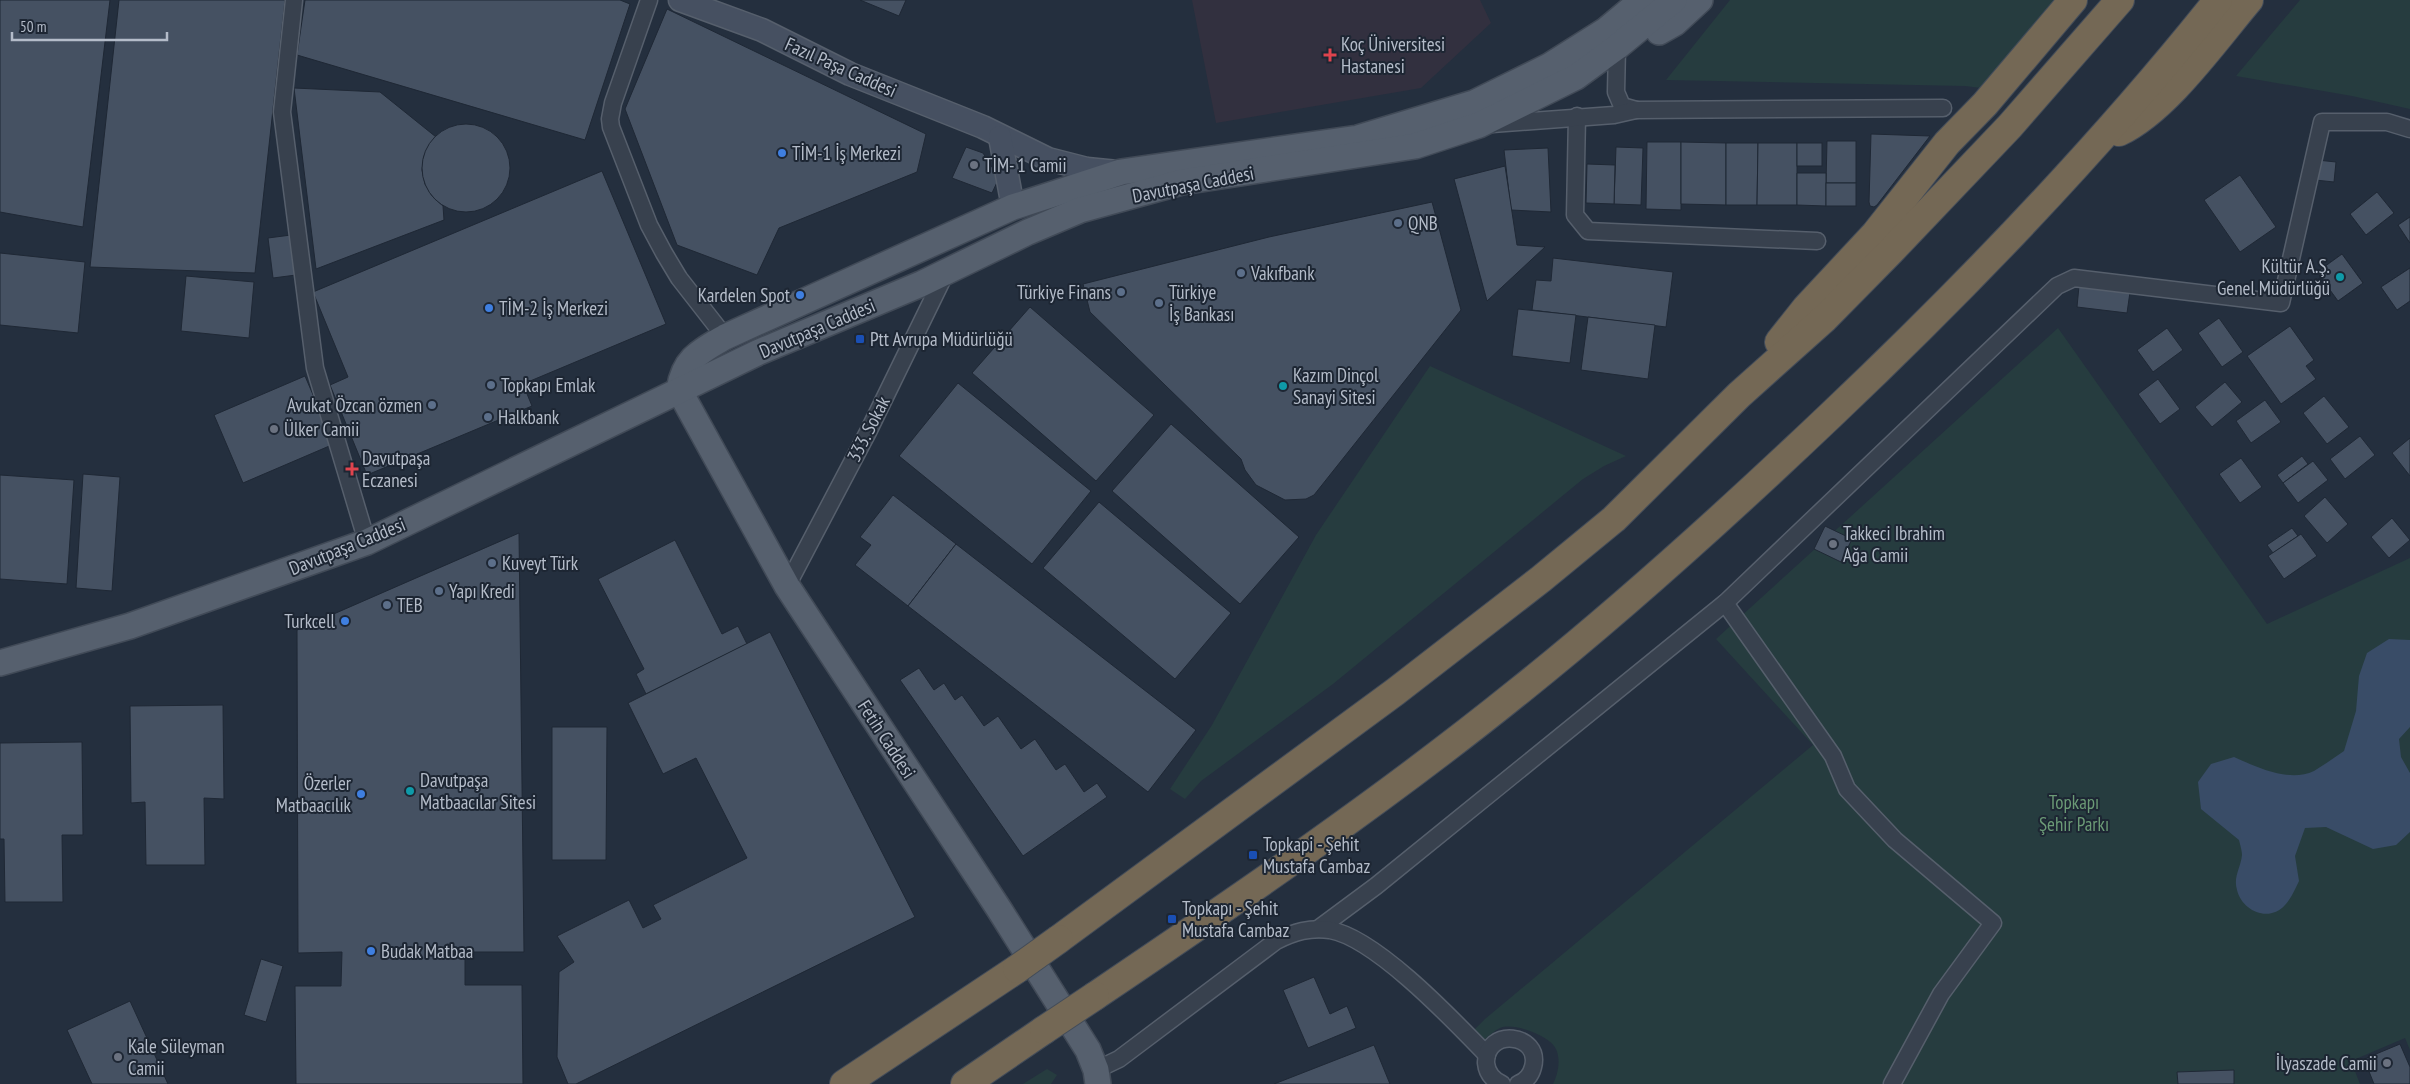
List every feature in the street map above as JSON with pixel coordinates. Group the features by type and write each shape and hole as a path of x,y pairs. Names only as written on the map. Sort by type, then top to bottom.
{"highway":[{"path":"1739,396 1806,308 1875,234 1947,143 1984,104 2074,0"},
{"path":"844,1084 1017,969 1291,770 1541,579 1614,519 1739,396 1825,318 1897,245 2023,111 2120,0"},
{"path":"965,1084 1336,830 1482,721 1606,619 1734,506 1905,345 2098,142 2172,58 2218,0"},
{"path":"2098,142 2127,128 2147,114 2176,85 2249,0"}],"main road":[{"name":"Davutpaşa Caddesi","path":"679,390 682,374 688,363 725,337 1013,207 1120,172 1358,138 1474,103 1549,66 1606,30 1642,0"},
{"name":"Davutpaşa Caddesi","path":"0,663 130,626 367,542 759,352 921,284 947,270 1080,210 1182,182 1415,146 1479,125 1576,77 1617,47 1674,0"},
{"path":"1617,47 1662,31 1675,23 1700,0"},
{"path":"829,323 856,295 980,235 1008,216 1013,207"},
{"name":"Fetih Caddesi","path":"679,390 786,586 999,909 1088,1050 1097,1077"}],"street":[{"path":"294,0 282,112 312,350 315,368 367,542"},
{"path":"649,0 613,104 610,119 611,127 649,225 664,254 679,278 725,337"},
{"name":"Fazıl Paşa Caddesi","path":"680,0 762,30 850,74 983,127 1048,160 1087,169 1120,172"},
{"path":"1617,47 1616,92 1622,106 1636,110"},
{"path":"1479,125 1576,116 1614,115 1636,110 1943,108"},
{"path":"1576,116 1576,215 1588,231 1817,241"},
{"path":"1318,929 1376,886 1725,603 2057,286 2074,278 2280,303 2322,122 2387,122 2410,129"},
{"path":"1000,137 1013,207"},
{"name":"333. Sokak","path":"786,586 868,432 947,270"},
{"path":"1725,603 1833,756 1847,789 1895,840 1993,923 1941,994 1892,1084"},
{"path":"1097,1077 1276,941 1296,931 1318,929 1332,930 1373,950 1395,966 1487,1055"},
{"path":"1502,1084 1493,1078 1488,1071 1487,1055 1494,1043 1502,1039 1513,1038 1527,1044 1534,1054 1533,1071 1528,1078 1518,1084"}],"shaded area":[{"name":"Koç Üniversitesi Hastanesi","path":"1192,0 1480,0 1491,23 1421,88 1216,123"}],"green space":[{"path":"1730,0 2056,0 1981,88 1965,86 1666,80"},
{"path":"2300,0 2410,0 2410,109 2352,96 2236,76"},
{"name":"Topkapı Şehir Parkı","path":"2058,328 2267,624 2410,558 2410,1050 2405,1038 2351,1061 2360,1084 1553,1084 1559,1062 1556,1049 1547,1039 1531,1031 1514,1027 1500,1028 1484,1040 1473,1031 1813,745 1716,639"},
{"path":"1430,366 1626,456 1604,466 1583,479 1333,684 1201,781 1185,799 1170,789 1212,725 1316,535"},
{"path":"1047,1069 1057,1075 1051,1084 1023,1084"}],"water":[{"path":"2389,639 2410,640 2410,727 2399,739 2401,757 2410,773 2410,832 2396,845 2373,849 2326,827 2305,828 2295,856 2299,881 2291,897 2279,910 2271,913 2264,914 2250,909 2244,904 2236,885 2242,855 2239,840 2201,809 2198,782 2211,764 2234,757 2273,772 2294,775 2314,771 2344,751 2356,711 2359,676 2367,653"}],"building":[{"path":"0,0 110,0 83,227 0,212"},
{"path":"119,0 285,0 255,273 90,267"},
{"path":"305,0 620,0 630,4 585,140 297,55"},
{"path":"860,0 906,0 899,16"},
{"name":"TİM-1 İş Merkezi","path":"667,9 926,134 917,172 779,228 757,275 677,245 625,109"},
{"path":"294,88 380,92 436,137 424,156 422,170 425,184 432,196 443,206 444,220 316,269"},
{"path":"466,124 483,127 497,137 507,151 510,168 507,185 497,199 483,209 466,212 449,209 435,199 425,185 422,168 425,151 435,137 449,127"},
{"path":"1871,134 1930,136 1874,207 1870,206 1869,202"},
{"path":"1827,141 1856,141 1856,183 1826,183"},
{"path":"1647,142 1681,142 1681,210 1646,209"},
{"path":"1681,142 1726,143 1726,205 1681,204"},
{"path":"1726,143 1758,143 1757,205 1726,205"},
{"path":"1758,143 1797,143 1797,205 1757,205"},
{"path":"1797,143 1822,143 1822,166 1797,166"},
{"name":"TİM- 1 Camii","path":"966,147 983,153 999,178 992,193 952,178"},
{"path":"1616,147 1643,148 1641,205 1614,204"},
{"path":"1548,148 1551,212 1511,210 1504,150"},
{"path":"2317,160 2336,162 2334,182 2315,180"},
{"path":"1587,164 1615,165 1614,204 1586,203"},
{"path":"1505,166 1517,245 1545,247 1487,301 1454,179"},
{"name":"TİM-2 İş Merkezi","path":"602,171 666,324 523,384 532,406 367,475 330,385 348,377 313,292"},
{"path":"1797,173 1826,173 1826,206 1797,205"},
{"path":"2240,175 2276,227 2240,252 2204,200"},
{"path":"1826,183 1856,183 1856,206 1826,206"},
{"name":"Kültür A.Ş. Genel Müdürlüğü","path":"2377,192 2394,213 2366,235 2350,214"},
{"name":"Kültür A.Ş. Genel Müdürlüğü","path":"2377,192 2394,213 2366,235 2350,214"},
{"name":"Kazım Dinçol Sanayi Sitesi","path":"1432,202 1461,310 1314,495 1306,499 1285,500 1256,485 1245,470 1241,459 1090,312 1083,284 1269,237"},
{"path":"2410,217 2410,243 2398,225"},
{"path":"2410,217 2410,243 2398,225"},
{"path":"291,235 296,275 273,278 268,238"},
{"path":"0,253 85,262 78,333 0,325"},
{"name":"Kültür A.Ş. Genel Müdürlüğü","path":"2342,254 2363,283 2338,301 2317,272"},
{"name":"Kültür A.Ş. Genel Müdürlüğü","path":"2342,254 2363,283 2338,301 2317,272"},
{"path":"1553,258 1673,272 1666,327 1532,310 1536,280 1551,281"},
{"name":"Kültür A.Ş. Genel Müdürlüğü","path":"2410,268 2410,301 2397,310 2381,287"},
{"name":"Kültür A.Ş. Genel Müdürlüğü","path":"2410,268 2410,301 2397,310 2381,287"},
{"path":"186,276 254,282 249,338 181,331"},
{"path":"2079,286 2130,292 2127,313 2077,307"},
{"path":"1030,307 1154,415 1096,481 972,373"},
{"path":"1518,309 1576,315 1570,363 1512,356"},
{"path":"1588,317 1655,325 1648,379 1581,370"},
{"path":"2219,318 2243,352 2222,367 2198,333"},
{"path":"2290,326 2314,360 2306,366 2316,379 2281,404 2247,356"},
{"path":"2167,328 2183,350 2153,372 2137,350"},
{"name":"Ülker Camii","path":"305,376 334,444 243,483 214,415"},
{"path":"2158,379 2180,409 2160,424 2138,394"},
{"path":"2225,382 2242,402 2212,427 2195,407"},
{"path":"958,383 1091,491 1032,564 899,456"},
{"path":"2324,396 2349,427 2327,444 2303,413"},
{"path":"2265,400 2281,422 2251,443 2236,421"},
{"path":"1171,424 1299,537 1240,604 1112,491"},
{"path":"2360,436 2375,455 2345,479 2330,459"},
{"path":"2410,438 2410,476 2392,453"},
{"path":"2302,456 2308,464 2283,483 2277,475"},
{"path":"2241,458 2262,487 2240,503 2219,474"},
{"path":"2313,461 2328,480 2298,503 2283,483"},
{"path":"83,474 120,477 112,591 76,588"},
{"path":"0,475 74,480 67,584 0,579"},
{"path":"893,495 956,544 908,606 855,565 871,545 860,537"},
{"path":"2325,497 2348,524 2327,543 2304,516"},
{"path":"1099,502 1231,613 1175,679 1043,568"},
{"path":"2392,518 2410,540 2389,558 2371,537"},
{"name":"Takkeci Ibrahim Ağa Camii","path":"1825,526 1852,539 1841,562 1814,549"},
{"path":"2292,528 2298,536 2273,553 2267,545"},
{"name":"Davutpaşa Matbaacılar Sitesi","path":"519,533 524,952 465,952 465,985 522,985 523,1084 296,1084 295,986 341,986 342,952 298,953 297,630"},
{"path":"2301,534 2317,556 2284,579 2268,556"},
{"path":"675,540 722,634 738,626 747,644 646,694 636,674 644,669 598,579"},
{"path":"956,544 1196,730 1148,792 908,606"},
{"path":"770,632 915,917 576,1084 568,1084 557,1057 559,972 574,962 557,936 629,900 643,928 661,919 653,905 747,858 696,758 663,774 628,703"},
{"path":"919,668 934,690 944,683 955,700 962,695 984,726 998,716 1021,749 1035,739 1056,770 1065,764 1084,792 1097,783 1107,797 1023,856 900,680"},
{"path":"223,705 224,799 204,798 205,865 146,865 145,802 131,803 130,706"},
{"path":"552,727 607,727 606,860 552,860"},
{"path":"82,742 83,835 62,835 63,902 5,902 4,839 0,839 0,743"},
{"path":"261,959 283,966 266,1022 244,1015"},
{"path":"1314,977 1330,1014 1347,1006 1356,1028 1308,1048 1283,990"},
{"name":"Kale Süleyman Camii","path":"130,1001 168,1084 92,1084 67,1030"},
{"name":"İlyaszade Camii","path":"2400,1044 2410,1067 2410,1084 2374,1084 2364,1059"},
{"path":"1374,1045 1390,1084 1274,1084"},
{"path":"2234,1070 2234,1084 2178,1084 2177,1072"}],"place":[{"name":"Koç Üniversitesi Hastanesi","path":"1330,55"},
{"name":"TİM-1 İş Merkezi","path":"782,153"},
{"name":"TİM- 1 Camii","path":"974,165"},
{"name":"QNB","path":"1398,223"},
{"name":"Vakıfbank","path":"1241,273"},
{"name":"Kültür A.Ş. Genel Müdürlüğü","path":"2340,277"},
{"name":"Türkiye Finans","path":"1121,292"},
{"name":"Kardelen Spot","path":"800,295"},
{"name":"Türkiye İş Bankası","path":"1159,303"},
{"name":"TİM-2 İş Merkezi","path":"489,308"},
{"name":"Ptt Avrupa Müdürlüğü","path":"860,339"},
{"name":"Topkapı Emlak","path":"491,385"},
{"name":"Kazım Dinçol Sanayi Sitesi","path":"1283,386"},
{"name":"Avukat Özcan özmen","path":"432,405"},
{"name":"Halkbank","path":"488,417"},
{"name":"Ülker Camii","path":"274,429"},
{"name":"Davutpaşa Eczanesi","path":"352,469"},
{"name":"Takkeci Ibrahim Ağa Camii","path":"1833,544"},
{"name":"Kuveyt Türk","path":"492,563"},
{"name":"Yapı Kredi","path":"439,591"},
{"name":"TEB","path":"387,605"},
{"name":"Turkcell","path":"345,621"},
{"name":"Davutpaşa Matbaacılar Sitesi","path":"410,791"},
{"name":"Özerler Matbaacılık","path":"361,794"},
{"name":"Topkapi - Şehit Mustafa Cambaz","path":"1253,855"},
{"name":"Topkapı - Şehit Mustafa Cambaz","path":"1172,919"},
{"name":"Budak Matbaa","path":"371,951"},
{"name":"Kale Süleyman Camii","path":"118,1057"},
{"name":"İlyaszade Camii","path":"2387,1063"}]}
